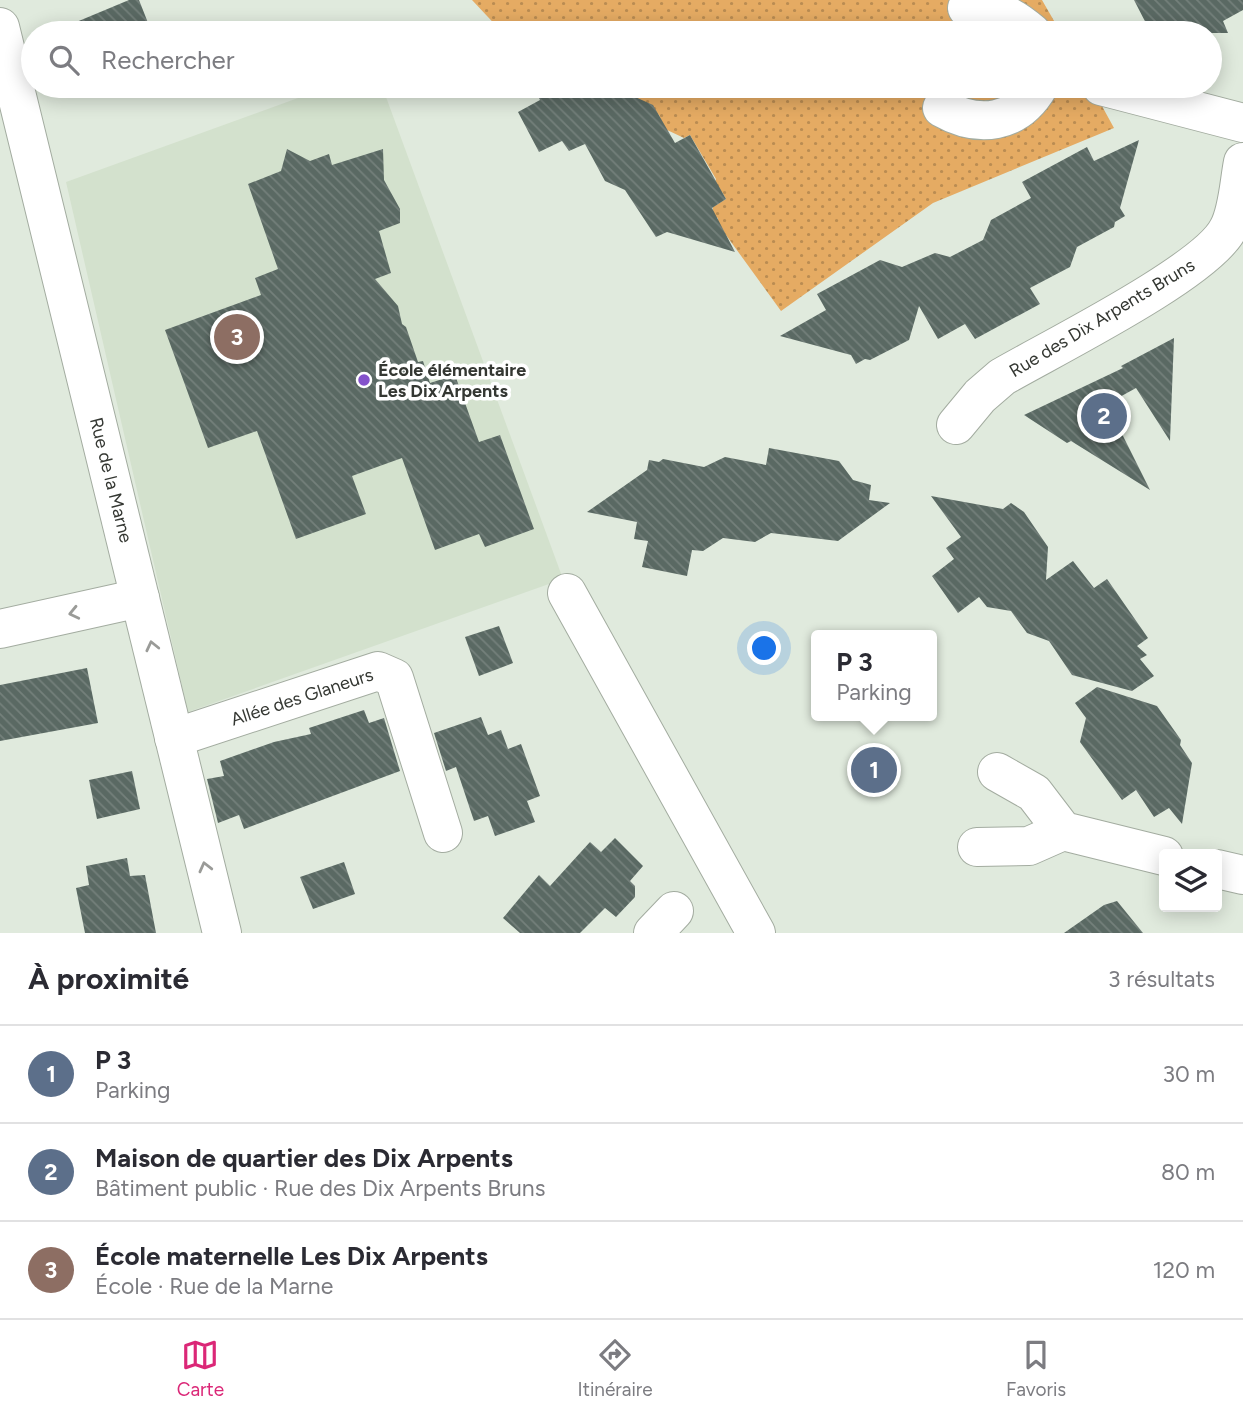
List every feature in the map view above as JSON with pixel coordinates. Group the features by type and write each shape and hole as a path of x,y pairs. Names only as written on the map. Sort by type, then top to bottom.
{"street":[{"path":"967,8 983,7 1000,11 1015,21"},
{"name":"Rue de la Marne","path":"0,27 222,933"},
{"path":"942,108 958,118 991,121 1010,117 1031,98"},
{"path":"1147,98 1243,123"},
{"name":"Rue des Dix Arpents Bruns","path":"956,425 979,396 1002,377 1178,275 1214,248 1229,228 1243,162"},
{"path":"567,593 756,933"},
{"path":"0,629 140,598"},
{"name":"Allée des Glaneurs","path":"174,738 378,671 394,678 443,834"},
{"path":"997,772 1034,793 1070,834"},
{"path":"977,847 1029,846 1070,834 1159,855"},
{"path":"1222,870 1243,875"}],"shaded area":[{"path":"472,0 1042,0 1054,21 492,21"},
{"path":"298,98 386,98 563,579 188,712 66,182"},
{"path":"634,98 1098,98 1114,128 933,203 781,311 718,224 718,218 712,216 713,207 726,199 722,192 713,188 716,179 690,135 684,138 665,129 659,115"}],"building":[{"path":"129,0 139,0 147,21 79,21"},
{"path":"1134,0 1243,0 1243,10 1223,21 1228,33 1222,33 1222,21 1145,21"},
{"path":"539,98 637,98 653,105 675,143 690,135 726,199 712,208 735,252 667,232 656,237 625,190 605,181 585,144 569,151 562,141 539,152 518,112 540,100"},
{"path":"1139,140 1120,208 1125,216 1115,222 1114,227 1077,247 1070,267 1030,288 1040,304 975,339 965,324 938,339 919,306 909,340 870,360 865,359 856,364 851,355 780,336 826,310 817,294 880,260 902,267 935,253 950,257 983,240 991,220 1031,198 1022,182 1087,147 1094,161"},
{"path":"287,149 310,161 329,154 332,165 383,149 384,180 400,209 400,223 379,231 391,273 375,279 398,306 402,324 406,327 418,362 423,361 430,383 455,375 479,442 500,435 534,529 485,547 479,534 435,550 402,458 352,476 366,514 296,539 257,431 208,448 165,330 261,295 255,278 278,269 248,184 281,171"},
{"path":"1174,338 1170,441 1136,388 1107,404 1150,490 1024,415 1123,368 1121,366"},
{"path":"769,448 839,461 853,480 871,485 869,500 890,503 838,541 771,533 755,542 723,538 703,551 692,550 687,576 642,567 648,541 634,539 637,522 587,512 647,470 649,460 659,462 663,459 704,467 725,457 766,465"},
{"path":"931,496 1003,509 1011,503 1024,512 1048,547 1046,580 1073,561 1094,588 1107,579 1148,638 1137,646 1147,655 1140,659 1154,676 1132,691 1072,675 1049,641 1027,633 1011,611 987,607 979,597 958,613 932,576 954,559 946,548 961,537"},
{"path":"499,626 513,663 479,676 465,637"},
{"path":"87,668 98,723 0,741 0,685"},
{"path":"1097,687 1157,706 1181,740 1180,745 1192,763 1182,824 1169,808 1154,817 1136,790 1122,800 1080,742 1086,718 1075,703"},
{"path":"364,710 369,723 384,718 400,771 244,829 239,815 218,823 207,779 224,776 220,761 274,742 311,734 309,728"},
{"path":"481,717 488,735 501,730 508,749 521,744 540,796 527,801 535,822 495,836 488,816 474,821 456,767 446,771 434,733"},
{"path":"132,771 140,809 97,819 89,780"},
{"path":"615,838 643,866 630,881 635,886 635,897 616,917 605,908 580,933 520,933 503,918 539,875 550,886 590,842 601,852"},
{"path":"127,858 130,876 145,875 156,933 85,933 76,888 89,885 86,866"},
{"path":"344,862 355,894 313,909 300,877"},
{"path":"1117,901 1143,933 1064,933 1104,905"}],"place":[{"name":"École maternelle Les Dix Arpents","path":"237,337"},
{"name":"École élémentaire Les Dix Arpents","path":"364,380"},
{"name":"Maison de quartier des Dix Arpents","path":"1104,416"},
{"name":"P 3","path":"874,770"}]}
